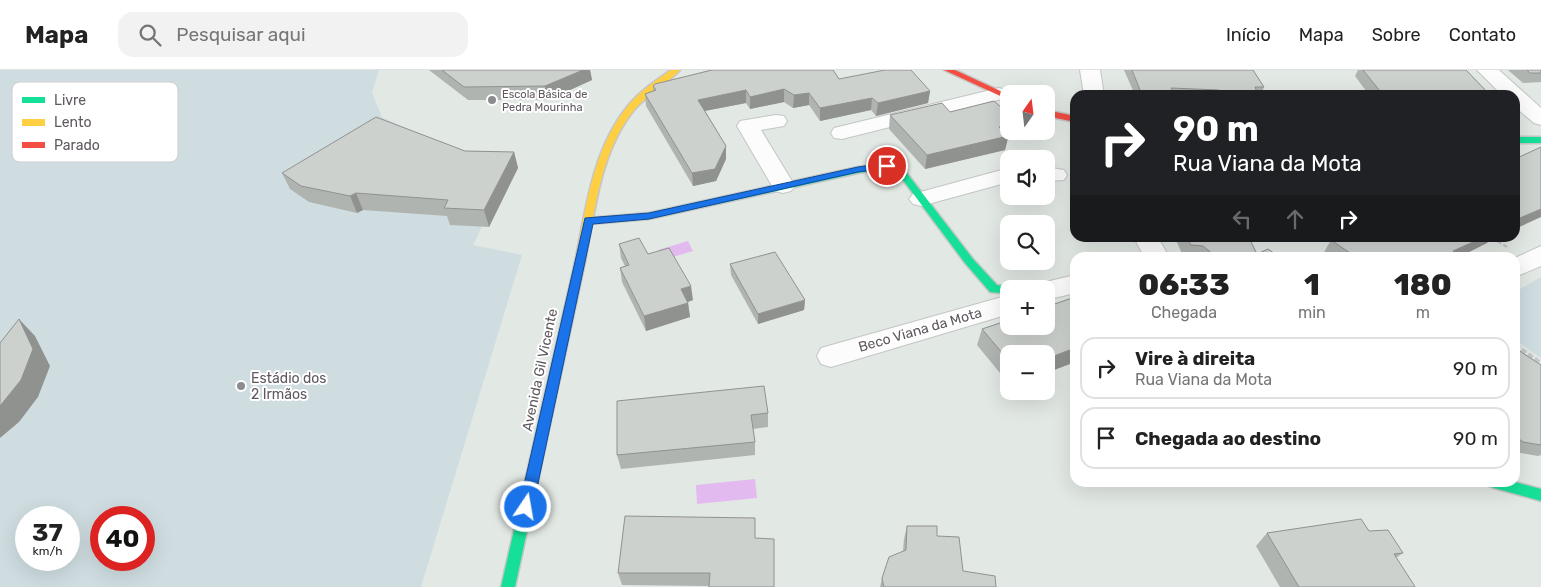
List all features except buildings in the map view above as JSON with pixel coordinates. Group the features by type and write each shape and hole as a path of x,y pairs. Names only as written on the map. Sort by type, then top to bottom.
{"street":[{"name":"Avenida Gil Vicente","path":"508,587 602,160 616,126 634,100 676,70"},
{"path":"948,70 1000,94"},
{"path":"1090,70 1093,90"},
{"path":"1487,70 1509,90"},
{"path":"842,134 1000,97"},
{"path":"1520,100 1541,119"},
{"path":"1055,115 1070,118"},
{"path":"776,121 748,126 783,186"},
{"path":"1520,140 1541,140"},
{"path":"589,221 649,216 858,170 887,166 903,174 969,261 994,288 1000,289"},
{"path":"922,198 1000,177"},
{"path":"1520,266 1541,255"},
{"path":"1055,289 1070,285"},
{"name":"Beco Viana da Mota","path":"831,356 1000,307"},
{"path":"1512,487 1541,495"}],"path":[{"path":"1520,348 1541,363"}],"shaded area":[{"name":"Estádio dos 2 Irmãos","path":"0,70 379,70 372,93 382,117 478,164 511,165 473,245 522,255 421,587 0,587"},
{"path":"688,241 693,251 663,260 658,250"},
{"path":"1541,277 1541,358 1520,343 1520,289"},
{"path":"755,479 757,498 697,504 696,485"}],"traffic: fast":[{"path":"1520,140 1541,140"},
{"path":"589,221 649,216 858,170 887,166 903,174 969,261 994,289 1000,289"},
{"path":"508,587 580,262"},
{"path":"1512,487 1541,495"}],"traffic: slow":[{"path":"580,262 598,178 616,130 631,109 650,89 676,70"}],"traffic: jam":[{"path":"948,70 1000,94"},
{"path":"1055,115 1070,118"}],"place":[{"name":"Escola Básica de Pedra Mourinha","path":"492,100"},
{"name":"Estádio dos 2 Irmãos","path":"241,386"}],"route":[{"path":"526,507 589,221 649,216 858,170 887,166"}]}
